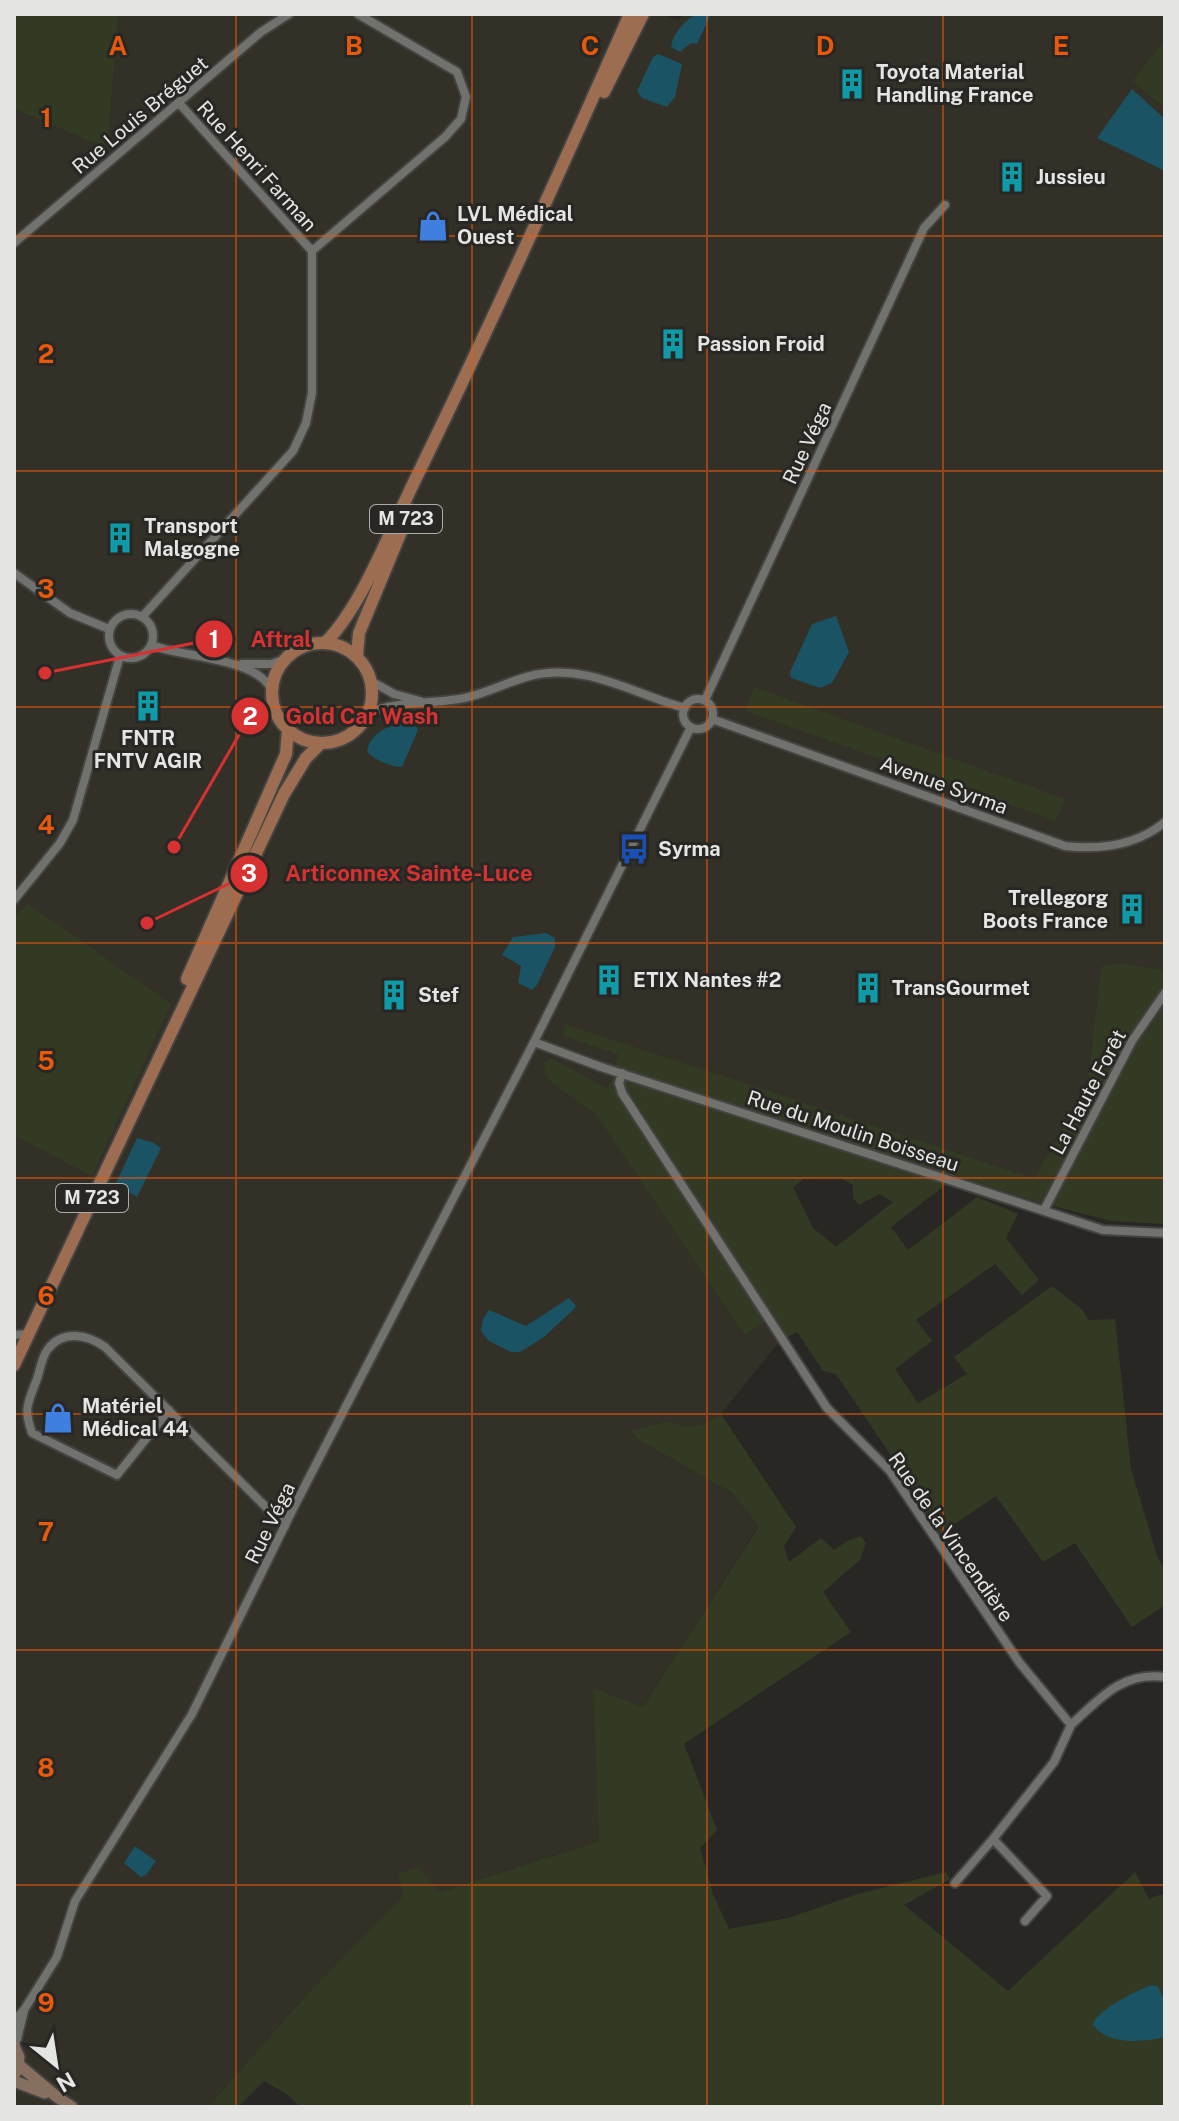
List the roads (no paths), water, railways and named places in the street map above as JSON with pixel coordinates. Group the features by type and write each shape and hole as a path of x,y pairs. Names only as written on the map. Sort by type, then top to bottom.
{"main road":[{"name":"M 723","path":"325,643 337,630 366,581 463,383 573,147 630,14"},
{"name":"M 723","path":"573,147 643,14"},
{"name":"M 723","path":"357,656 359,633 371,601 463,383"},
{"path":"325,643 342,647 357,656 371,681 372,704 357,729 347,737 321,743 301,738 288,730 273,705 272,690 275,676 286,659 303,647 325,643"},
{"name":"M 723","path":"157,1061 185,983 286,754 288,730"},
{"name":"M 723","path":"14,1365 21,1334 157,1061 284,794 306,758 321,743"},
{"path":"14,2047 16,2073 72,2107"}],"street":[{"name":"Rue Louis Bréguet","path":"14,243 261,32 289,14"},
{"path":"142,617 293,451 306,423 312,393 312,251 445,137 461,119 466,97 457,72 358,14"},
{"name":"Rue Henri Farman","path":"179,103 312,251"},
{"name":"Rue Véga","path":"705,700 924,228 945,205"},
{"path":"14,573 70,613 109,629"},
{"path":"136,614 153,632 151,645 138,657 120,656 109,641 109,629 123,615 136,614"},
{"path":"151,645 259,674 272,690"},
{"path":"14,900 60,843 73,820 120,656"},
{"path":"229,664 261,665 286,659"},
{"path":"368,713 389,705 471,697 528,676 570,671 597,677 685,708"},
{"path":"371,681 394,694 429,703"},
{"path":"705,700 711,706 712,719 706,726 691,727 684,717 685,708 691,701 705,700"},
{"name":"Avenue Syrma","path":"712,719 1065,846 1103,848 1125,844 1165,822"},
{"name":"Rue Véga","path":"14,2021 57,1957 75,1901 192,1714 691,727"},
{"name":"La Haute Forêt","path":"1044,1210 1132,1041 1165,993"},
{"name":"Rue du Moulin Boisseau","path":"536,1038 622,1073 1103,1230 1165,1233"},
{"name":"Rue de la Vincendière","path":"622,1073 619,1083 622,1093 827,1408 890,1471 1019,1662 1071,1725"},
{"path":"169,1410 117,1475 32,1433 25,1413 47,1350 60,1338 93,1338 105,1347 169,1410 285,1526"},
{"path":"955,1883 1054,1762 1071,1725 1096,1702 1129,1679 1147,1674 1165,1677"},
{"path":"993,1839 1047,1896 1025,1921"},
{"name":"Rue Véga","path":"14,2047 24,2010"}],"water":[{"path":"697,14 710,16 697,44 691,43 680,52 671,47 680,28"},
{"path":"658,54 682,64 675,97 667,107 642,98 637,91 653,57"},
{"path":"1132,89 1165,119 1165,171 1097,138"},
{"path":"836,616 849,652 832,683 820,688 791,678 790,672 812,624"},
{"path":"414,722 418,730 402,767 383,762 367,751 377,733"},
{"path":"546,933 555,938 555,947 532,990 518,983 521,966 502,955 513,937"},
{"path":"137,1138 161,1148 137,1197 116,1183"},
{"path":"569,1298 576,1306 573,1310 544,1337 520,1352 511,1352 489,1341 481,1331 483,1319 489,1310 526,1326"},
{"path":"135,1846 156,1861 141,1877 124,1863"},
{"path":"1152,1985 1158,1987 1165,2001 1165,2037 1126,2041 1107,2036 1093,2024 1109,2007"}],"place":[{"name":"Toyota Material Handling France","path":"852,84"},
{"name":"Jussieu","path":"1012,177"},
{"name":"LVL Médical Ouest","path":"433,226"},
{"name":"Passion Froid","path":"673,344"},
{"name":"Transport Malgogne","path":"120,538"},
{"name":"Aftral","path":"45,673"},
{"name":"FNTR FNTV AGIR","path":"148,706"},
{"name":"Gold Car Wash","path":"174,847"},
{"name":"Syrma","path":"634,849"},
{"name":"Trellegorg Boots France","path":"1132,909"},
{"name":"Articonnex Sainte-Luce","path":"147,923"},
{"name":"ETIX Nantes #2","path":"609,980"},
{"name":"TransGourmet","path":"868,988"},
{"name":"Stef","path":"394,995"},
{"name":"Matériel Médical 44","path":"58,1418"}]}
